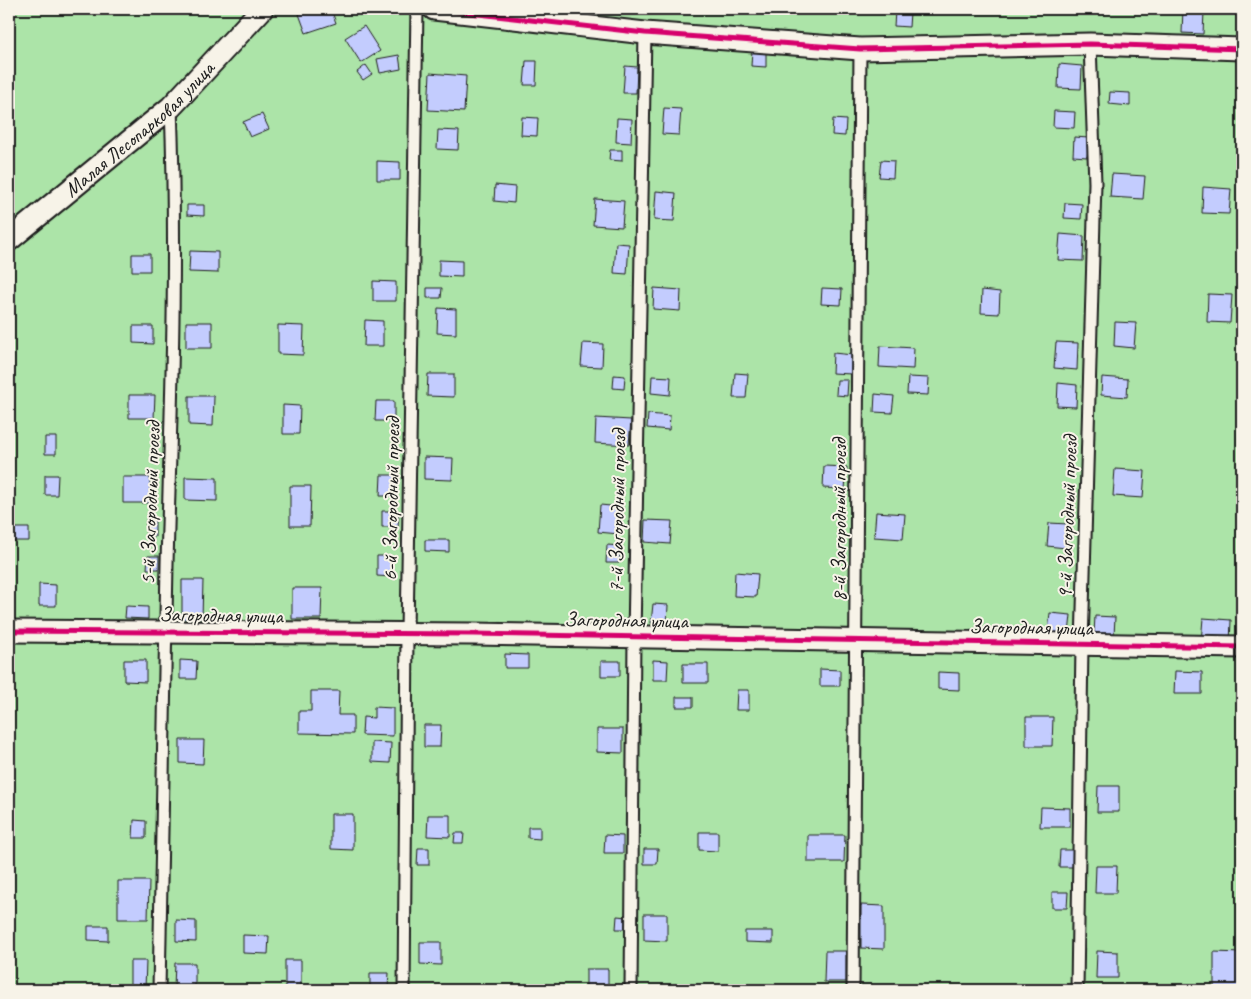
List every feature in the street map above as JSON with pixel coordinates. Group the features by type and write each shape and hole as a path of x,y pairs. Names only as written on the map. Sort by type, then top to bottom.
{"street":[{"name":"Малая Лесопарковая улица","path":"9,240 171,106 262,9"},
{"path":"434,9 645,32 860,49 1090,44 1242,49"},
{"name":"Загородная улица","path":"9,630 634,636 1242,647"}],"lane":[{"name":"6-й Загородный проезд","path":"404,990 407,633 417,9"},
{"name":"7-й Загородный проезд","path":"631,990 634,636 645,32"},
{"name":"9-й Загородный проезд","path":"1077,990 1082,644 1095,183 1090,44"},
{"name":"8-й Загородный проезд","path":"853,990 860,49"},
{"name":"5-й Загородный проезд","path":"159,990 172,357 174,189 171,106"}],"green space":[{"path":"9,9 1242,9 1242,990 9,990"}],"building":[{"path":"313,9 331,9 336,23 306,33 299,14"},
{"path":"1183,9 1204,11 1203,34 1182,33"},
{"path":"895,11 910,12 909,27 894,26"},
{"path":"364,26 380,51 361,63 345,38"},
{"path":"752,50 766,51 766,67 751,66"},
{"path":"399,55 401,69 380,73 377,59"},
{"path":"526,61 537,61 536,85 524,85"},
{"path":"1059,64 1082,66 1081,89 1058,88"},
{"path":"366,65 372,74 363,80 357,72"},
{"path":"625,66 637,67 636,93 623,93"},
{"path":"430,73 466,76 464,112 428,110"},
{"path":"1110,92 1130,93 1130,106 1109,104"},
{"path":"664,108 681,109 679,135 662,134"},
{"path":"1054,111 1075,112 1074,128 1053,127"},
{"path":"262,114 269,129 250,137 243,122"},
{"path":"522,117 538,118 537,136 521,135"},
{"path":"617,118 632,119 631,143 616,142"},
{"path":"833,119 846,120 845,136 832,135"},
{"path":"438,130 459,131 458,150 437,149"},
{"path":"1074,137 1089,138 1087,157 1073,156"},
{"path":"610,150 622,150 622,161 609,160"},
{"path":"881,160 894,161 893,178 879,177"},
{"path":"377,161 400,162 400,180 377,180"},
{"path":"1112,174 1145,176 1143,199 1110,197"},
{"path":"495,185 515,187 514,203 494,201"},
{"path":"1203,187 1231,189 1229,214 1202,213"},
{"path":"656,191 676,193 674,221 654,220"},
{"path":"595,199 624,201 622,227 593,225"},
{"path":"1065,203 1082,204 1081,219 1064,218"},
{"path":"187,205 204,205 204,216 187,215"},
{"path":"1060,234 1084,236 1083,261 1058,260"},
{"path":"616,243 629,244 627,274 614,273"},
{"path":"190,251 218,252 218,273 189,272"},
{"path":"132,254 150,254 150,271 132,271"},
{"path":"439,260 462,261 462,277 439,276"},
{"path":"373,281 396,282 396,301 373,301"},
{"path":"427,288 442,288 441,298 427,298"},
{"path":"654,288 681,290 680,311 653,309"},
{"path":"822,288 842,289 841,305 821,304"},
{"path":"982,290 1000,292 999,314 981,313"},
{"path":"1208,294 1232,295 1230,323 1207,322"},
{"path":"438,308 456,309 456,334 437,333"},
{"path":"365,320 383,321 383,346 364,346"},
{"path":"186,322 212,322 212,348 186,348"},
{"path":"1115,322 1136,323 1134,348 1114,346"},
{"path":"278,325 304,326 303,355 278,354"},
{"path":"133,326 153,326 153,344 133,343"},
{"path":"1056,342 1078,343 1077,370 1054,368"},
{"path":"583,343 603,344 602,367 581,366"},
{"path":"880,346 914,348 913,369 879,367"},
{"path":"833,353 853,355 852,374 832,373"},
{"path":"735,373 748,374 746,398 733,398"},
{"path":"428,374 454,374 454,397 427,396"},
{"path":"614,375 625,376 624,389 613,388"},
{"path":"652,376 671,377 670,395 651,393"},
{"path":"908,377 929,378 928,395 907,394"},
{"path":"1102,377 1128,379 1127,397 1101,395"},
{"path":"837,380 848,380 847,396 836,395"},
{"path":"1058,383 1077,385 1076,407 1057,406"},
{"path":"875,394 894,396 892,413 874,412"},
{"path":"129,395 155,395 154,418 129,418"},
{"path":"189,396 214,396 213,426 189,425"},
{"path":"376,401 394,401 394,421 375,421"},
{"path":"283,405 300,406 299,434 283,434"},
{"path":"648,414 670,416 669,430 647,428"},
{"path":"596,418 631,420 629,445 595,443"},
{"path":"45,437 56,437 56,454 45,454"},
{"path":"424,457 453,458 452,480 424,479"},
{"path":"824,466 847,467 845,489 823,488"},
{"path":"1115,469 1145,471 1143,498 1113,496"},
{"path":"45,475 58,475 57,495 45,495"},
{"path":"381,475 396,475 396,496 380,496"},
{"path":"123,477 150,477 150,503 123,503"},
{"path":"185,477 217,478 217,501 185,500"},
{"path":"290,486 311,486 310,526 290,526"},
{"path":"600,505 621,507 619,534 598,532"},
{"path":"382,511 399,511 398,527 382,527"},
{"path":"876,512 905,514 903,539 874,537"},
{"path":"146,520 155,520 155,537 146,537"},
{"path":"645,520 672,521 670,544 644,542"},
{"path":"1049,523 1068,524 1066,548 1047,546"},
{"path":"9,528 29,528 29,541 9,541"},
{"path":"425,540 449,540 449,552 425,551"},
{"path":"607,545 621,546 619,563 606,563"},
{"path":"148,556 159,556 159,569 147,569"},
{"path":"377,556 392,556 392,577 377,576"},
{"path":"735,572 758,574 756,597 734,596"},
{"path":"182,580 203,580 202,619 182,619"},
{"path":"39,584 56,585 56,606 39,606"},
{"path":"292,588 322,588 321,619 292,619"},
{"path":"653,604 668,605 667,624 651,623"},
{"path":"126,606 148,607 148,619 125,618"},
{"path":"1050,613 1071,615 1069,634 1048,632"},
{"path":"1095,616 1115,617 1114,635 1094,634"},
{"path":"1203,618 1231,620 1230,644 1201,642"},
{"path":"505,654 528,655 528,668 505,668"},
{"path":"124,660 146,660 146,682 124,681"},
{"path":"180,660 197,661 196,679 180,679"},
{"path":"653,660 668,661 667,680 653,680"},
{"path":"601,661 620,661 620,676 601,676"},
{"path":"683,664 708,664 708,683 683,683"},
{"path":"820,669 840,670 840,686 820,686"},
{"path":"1175,671 1202,672 1202,694 1174,694"},
{"path":"938,672 959,673 959,690 938,689"},
{"path":"737,690 749,690 749,710 736,710"},
{"path":"311,691 339,691 338,715 353,715 353,734 299,733 299,711 311,711"},
{"path":"676,697 693,697 693,707 676,707"},
{"path":"374,707 393,708 393,736 362,735 363,717 374,718"},
{"path":"1026,717 1053,717 1052,746 1026,746"},
{"path":"424,725 441,725 440,747 424,747"},
{"path":"597,729 623,729 623,753 597,752"},
{"path":"180,740 204,740 203,764 180,763"},
{"path":"372,742 391,743 390,763 372,762"},
{"path":"1098,786 1119,786 1119,812 1097,812"},
{"path":"1041,807 1070,808 1070,827 1040,827"},
{"path":"331,814 353,814 353,850 331,849"},
{"path":"428,815 450,815 450,837 427,836"},
{"path":"134,820 146,821 146,838 133,838"},
{"path":"528,827 540,827 540,839 528,838"},
{"path":"699,832 718,832 718,851 699,850"},
{"path":"455,833 464,833 463,843 454,843"},
{"path":"605,835 623,836 623,853 604,853"},
{"path":"808,835 845,835 844,862 808,862"},
{"path":"418,848 429,848 429,865 417,865"},
{"path":"644,849 658,849 657,864 644,864"},
{"path":"1060,850 1076,850 1076,867 1059,867"},
{"path":"1096,866 1117,866 1116,893 1095,893"},
{"path":"118,881 149,881 148,919 118,919"},
{"path":"1052,892 1068,892 1067,908 1052,908"},
{"path":"861,905 884,906 884,949 861,948"},
{"path":"644,914 667,914 667,941 644,940"},
{"path":"617,916 627,917 627,929 616,929"},
{"path":"176,920 196,921 196,942 176,941"},
{"path":"88,926 108,926 108,941 88,940"},
{"path":"745,931 773,931 773,943 745,942"},
{"path":"243,935 269,936 268,954 243,953"},
{"path":"420,942 441,942 441,965 420,964"},
{"path":"825,951 846,951 846,982 824,982"},
{"path":"1097,951 1118,952 1118,978 1096,978"},
{"path":"1214,952 1242,953 1242,990 1214,990"},
{"path":"285,960 301,960 301,990 285,990"},
{"path":"130,961 146,961 145,989 130,989"},
{"path":"175,963 195,963 195,987 174,987"},
{"path":"586,969 608,969 608,990 586,989"},
{"path":"370,973 389,973 388,987 370,987"}],"cycle path":[{"path":"434,9 645,33 860,49 1090,44 1242,49"},
{"path":"9,631 474,634 1242,647"}]}
